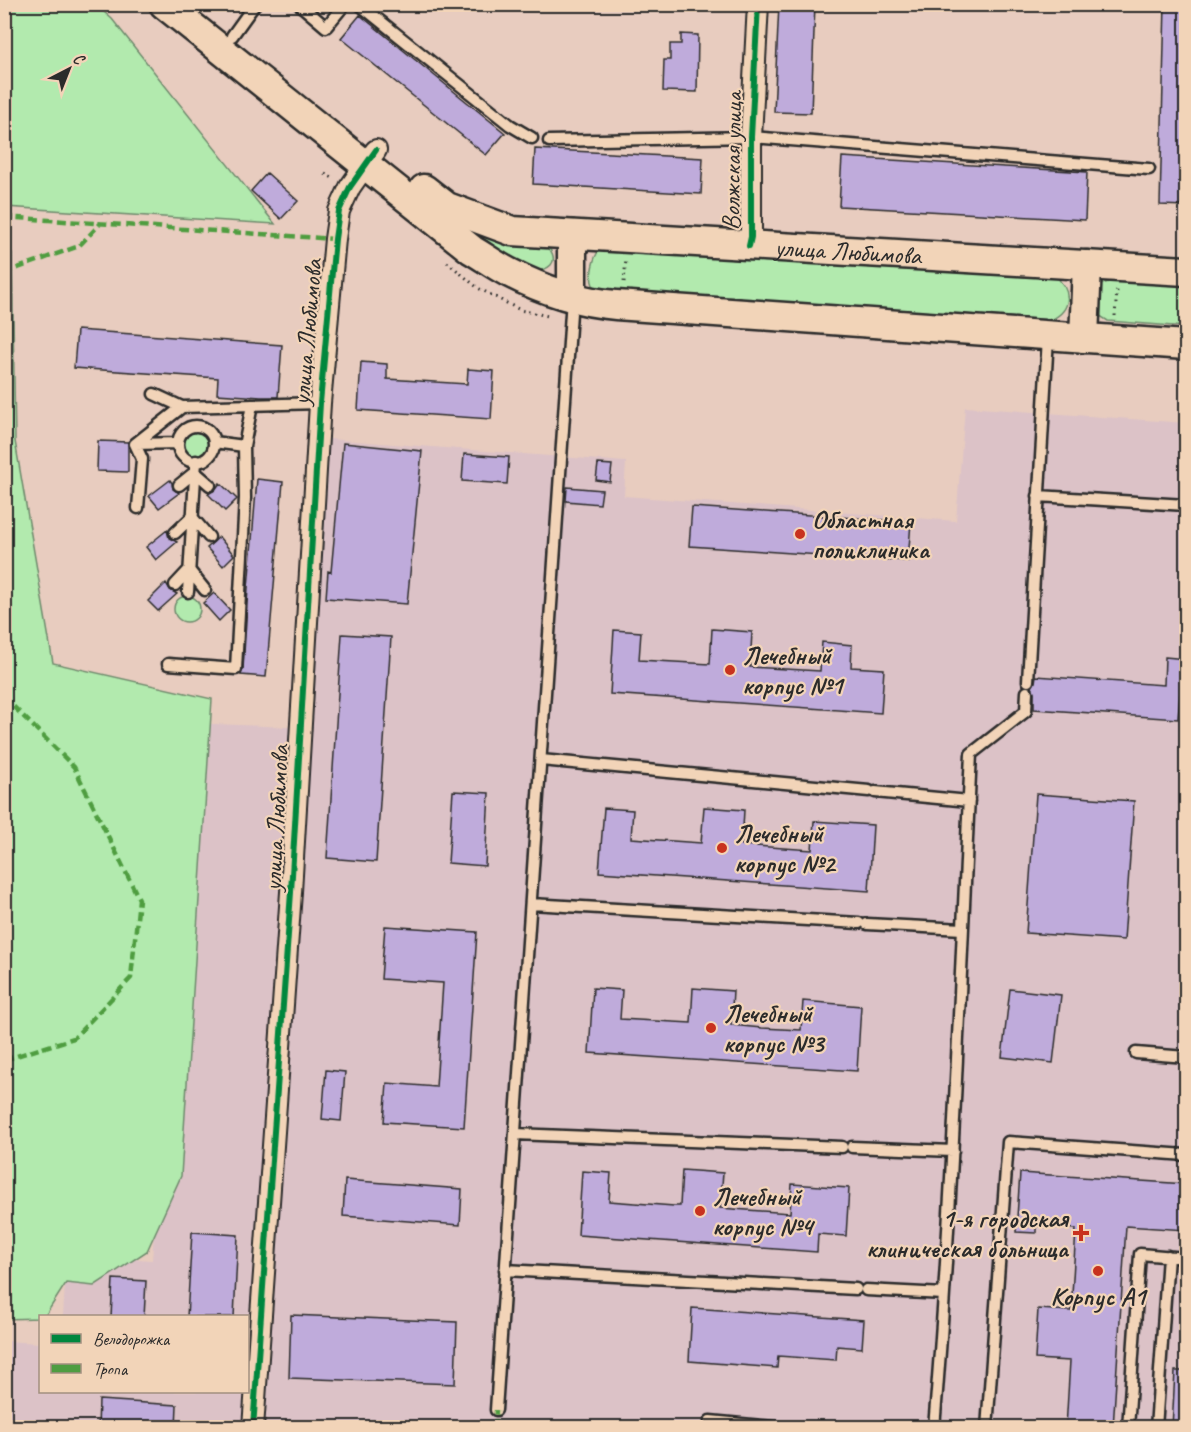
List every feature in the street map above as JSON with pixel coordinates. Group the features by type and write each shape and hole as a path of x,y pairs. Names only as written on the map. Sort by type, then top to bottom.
{"main road":[{"name":"улица Любимова","path":"164,4 371,157 447,207 512,231 1186,271"},
{"name":"улица Любимова","path":"192,4 371,157 472,250 507,272 539,286 572,297 616,305 1186,345"},
{"path":"572,235 572,297"},
{"path":"1084,338 1088,264"}],"street":[{"name":"Волжская улица","path":"749,246 755,7"},
{"name":"улица Любимова","path":"253,1428 290,904 320,403 339,211 350,187 371,157"}],"lane":[{"path":"232,36 255,4"},
{"path":"299,4 326,27 345,4"},
{"path":"359,4 510,125 532,138"},
{"path":"549,141 751,137 1149,169"},
{"path":"496,1410 572,297"},
{"path":"934,1428 953,1151 971,754 1026,711 1048,336"},
{"path":"154,394 182,407 320,403"},
{"path":"168,664 236,669 245,498 244,446 252,405"},
{"path":"199,427 204,406"},
{"path":"135,444 182,407"},
{"path":"179,485 196,467 207,459 214,449 214,442 209,432 204,428 193,426 183,432 178,448 185,458 196,467 210,485"},
{"path":"214,442 244,446"},
{"path":"135,444 178,443"},
{"path":"135,444 142,459 138,508"},
{"path":"188,592 196,467"},
{"path":"1038,496 1186,505"},
{"path":"175,533 192,517"},
{"path":"192,517 209,537"},
{"path":"175,585 189,570"},
{"path":"189,570 205,590"},
{"path":"541,760 969,801"},
{"path":"531,904 963,929"},
{"path":"1136,1053 1186,1057"},
{"path":"515,1134 953,1151"},
{"path":"987,1428 1008,1142 1186,1155"},
{"path":"1128,1428 1140,1254 1186,1258"},
{"path":"1156,1428 1168,1256"},
{"path":"506,1270 944,1294"},
{"path":"710,1428 711,1421 785,1428"}],"path":[{"path":"623,288 627,255"},
{"path":"1114,319 1118,284"}],"shaded area":[{"path":"965,407 1186,423 1186,1427 5,1427 4,1341 39,1343 39,1393 249,1393 249,1315 63,1315 67,1254 152,1260 191,723 311,728 329,439 626,462 624,496 956,521"}],"green space":[{"path":"4,5 96,5 112,19 275,224 5,207"},
{"path":"457,225 548,247 552,253 553,262 548,268 532,271"},
{"path":"600,250 1054,275 1064,287 1068,299 1063,310 1051,320 602,291 593,285 591,277 594,262"},
{"path":"5,252 12,253 15,441 53,663 212,699 181,1176 147,1251 94,1286 66,1283 46,1315 39,1315 39,1318 4,1319"},
{"path":"1115,280 1186,285 1186,327 1108,321 1097,314 1093,294 1102,284"},
{"path":"196,431 205,435 209,444 205,453 196,457 187,453 183,444 187,435"},
{"path":"187,596 196,600 200,609 196,618 187,622 178,618 174,609 178,600"}],"building":[{"path":"779,4 815,4 811,113 774,112"},
{"path":"1165,4 1186,4 1186,206 1160,205"},
{"path":"360,15 505,133 486,155 341,38"},
{"path":"681,34 698,35 697,92 663,91 664,60 670,60 670,44 681,44"},
{"path":"535,149 703,158 701,194 533,184"},
{"path":"842,157 1087,172 1085,220 839,206"},
{"path":"267,173 298,201 281,219 251,191"},
{"path":"77,330 282,345 278,397 217,394 218,378 74,368"},
{"path":"361,362 387,364 387,379 467,384 468,369 494,371 491,419 358,410"},
{"path":"98,441 128,442 128,472 97,471"},
{"path":"343,443 422,451 407,604 326,598 328,571 331,572"},
{"path":"464,454 509,457 507,484 462,481"},
{"path":"598,464 612,465 610,482 596,480"},
{"path":"257,479 283,482 266,677 241,675"},
{"path":"170,480 173,489 179,493 159,508 149,496"},
{"path":"220,483 237,499 225,511 208,494"},
{"path":"567,487 602,490 600,504 566,501"},
{"name":"Областная поликлиника","path":"692,507 911,522 908,561 689,546"},
{"path":"167,530 169,538 177,542 156,560 146,547"},
{"path":"219,537 234,555 223,566 207,548"},
{"path":"166,583 170,590 177,594 158,611 148,601"},
{"path":"214,593 230,610 219,621 203,603"},
{"name":"Лечебный корпус №1","path":"712,629 752,632 750,667 820,671 822,642 852,645 851,667 884,669 881,713 610,694 614,630 641,632 639,660 710,664"},
{"path":"342,634 391,637 376,862 327,858"},
{"path":"1165,657 1186,659 1186,695 1180,695 1178,719 1034,709 1032,687 1036,676 1164,685"},
{"path":"453,791 489,793 485,866 448,863"},
{"path":"1036,794 1134,801 1124,940 1026,933"},
{"name":"Лечебный корпус №2","path":"704,807 744,810 742,845 812,850 814,821 873,825 869,891 599,872 604,808 633,810 631,838 701,843"},
{"path":"385,926 477,932 464,1127 384,1122 387,1083 436,1087 443,983 381,979"},
{"name":"Лечебный корпус №3","path":"593,988 622,990 620,1019 691,1023 693,988 733,991 731,1025 801,1030 803,1001 861,1006 857,1071 589,1053"},
{"path":"1010,989 1061,995 1053,1063 1002,1057"},
{"path":"326,1070 345,1072 341,1121 322,1119"},
{"name":"Лечебный корпус №4","path":"682,1170 723,1173 720,1208 790,1213 792,1184 849,1188 846,1236 818,1234 817,1252 578,1235 582,1171 611,1173 609,1201 680,1206"},
{"name":"Корпус А1","path":"1020,1173 1186,1184 1186,1230 1126,1226 1113,1428 1066,1428 1070,1361 1035,1359 1038,1309 1071,1311 1076,1229 1036,1226 1036,1233 1016,1232"},
{"path":"345,1180 462,1189 460,1225 343,1216"},
{"path":"192,1232 238,1235 234,1315 187,1315"},
{"path":"113,1279 146,1281 144,1315 111,1315"},
{"path":"692,1308 864,1320 862,1348 837,1346 836,1360 778,1356 777,1368 689,1361"},
{"path":"291,1315 457,1322 455,1384 289,1378"},
{"path":"1175,1371 1186,1371 1186,1428 1172,1428"},
{"path":"99,1400 177,1405 176,1428 98,1428"}],"marked path":[{"path":"4,217 335,239"},
{"path":"4,273 79,246 101,223"},
{"path":"4,697 74,767 139,899 131,978 74,1038 4,1060"},
{"path":"495,1428 496,1410"}],"cycle path":[{"path":"749,246 751,237 751,137 758,4"},
{"path":"253,1428 291,892 320,403 335,239 339,211 350,187 376,150"}],"place":[{"name":"Областная поликлиника","path":"800,534"},
{"name":"Лечебный корпус №1","path":"730,670"},
{"name":"Лечебный корпус №2","path":"722,848"},
{"name":"Лечебный корпус №3","path":"711,1028"},
{"name":"Лечебный корпус №4","path":"700,1211"},
{"name":"1-я городская клиническая больница","path":"1081,1233"},
{"name":"Корпус А1","path":"1098,1271"}]}
